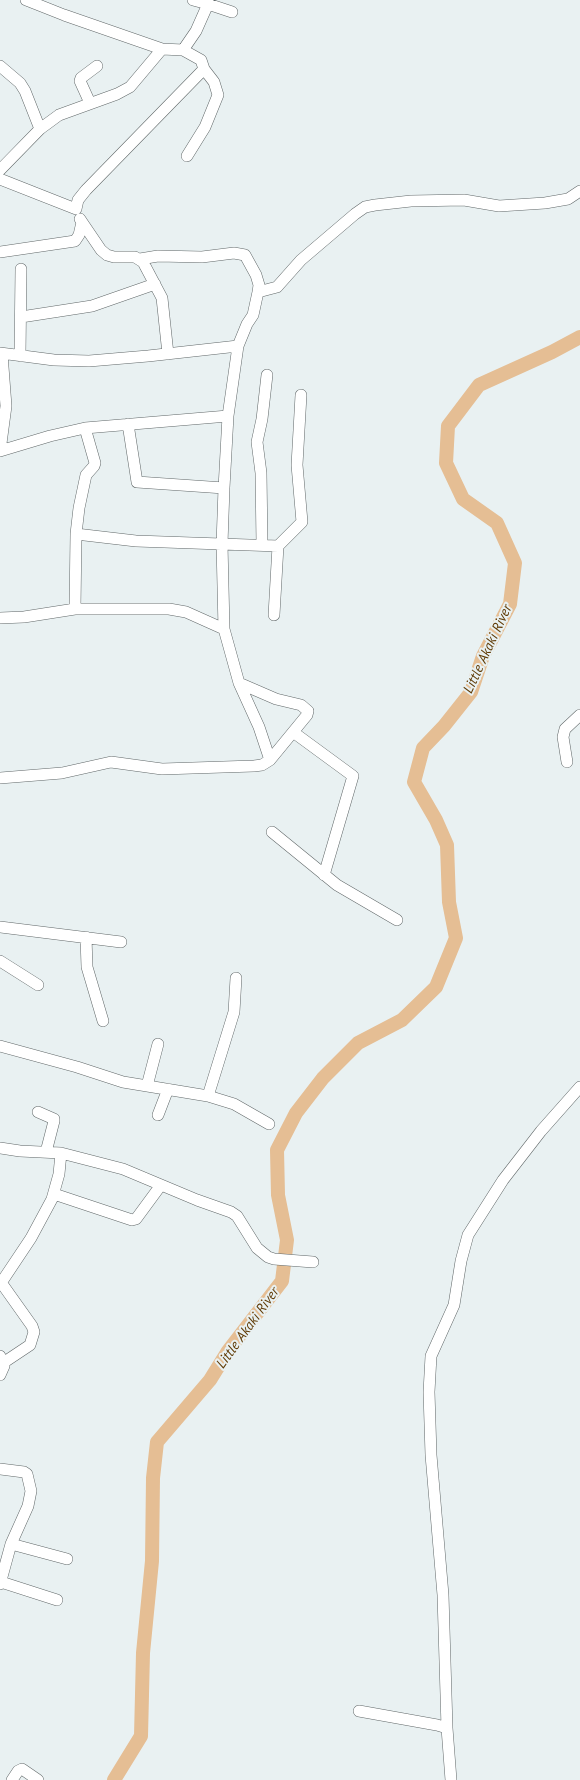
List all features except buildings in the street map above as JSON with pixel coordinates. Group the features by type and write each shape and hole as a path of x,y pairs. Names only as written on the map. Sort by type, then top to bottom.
{"street":[{"path":"26,0 162,49 183,50 201,60 204,69 214,82 218,95 206,126 187,156"},
{"path":"193,0 208,2 232,12"},
{"path":"183,50 196,30 208,2"},
{"path":"0,170 40,129 58,115 130,87 162,49"},
{"path":"0,66 20,83 25,90 40,129"},
{"path":"90,103 80,81 81,78 97,66"},
{"path":"204,69 86,190 78,200 76,209 82,222 101,250 107,255 140,259 158,256 202,257 234,253 245,255 256,275 259,285 258,292 253,315 238,346 228,416 222,544 224,628 239,683 259,727 270,760"},
{"path":"0,179 76,209"},
{"path":"258,292 277,287 302,260 355,214 375,205 411,201 464,200 500,206 568,199 580,191"},
{"path":"0,252 76,241 82,222"},
{"path":"140,259 155,284 164,306 168,354"},
{"path":"20,356 21,269"},
{"path":"21,317 92,306 155,284"},
{"path":"228,416 85,428 50,436 0,452 6,406 1,353 54,360 89,361 238,346"},
{"path":"262,544 261,473 256,442 262,419 267,375"},
{"path":"274,614 278,546 302,522 297,465 302,396"},
{"path":"128,424 137,482 224,488"},
{"path":"75,609 76,534 79,508 86,475 95,463 85,428"},
{"path":"76,534 136,541 278,546"},
{"path":"0,618 24,617 75,609 169,610 186,612 224,628"},
{"path":"0,778 62,773 111,762 162,769 254,766 270,760 294,732 308,711 302,704 266,696 239,683"},
{"path":"566,762 563,737 565,729 580,714"},
{"path":"294,732 353,776 324,875"},
{"path":"272,832 337,885 397,920"},
{"path":"0,927 121,942"},
{"path":"86,937 87,967 103,1021"},
{"path":"0,961 38,985"},
{"path":"208,1096 234,1012 236,978"},
{"path":"147,1086 158,1044"},
{"path":"0,1046 123,1082 208,1096 234,1104 269,1124"},
{"path":"452,1780 447,1728 443,1596 431,1455 429,1392 431,1356 454,1305 461,1261 468,1235 502,1180 541,1131 580,1087"},
{"path":"158,1115 168,1089"},
{"path":"38,1112 54,1119 46,1152"},
{"path":"0,1148 20,1151 61,1152 123,1169 231,1212 237,1216 257,1248 274,1259 310,1262"},
{"path":"0,1375 3,1369 2,1360 30,1346 34,1332 32,1326 0,1282 31,1238 54,1194 61,1152"},
{"path":"54,1194 132,1220 136,1219 160,1185"},
{"path":"0,1469 27,1474 31,1491 28,1506 11,1544 0,1583 57,1600"},
{"path":"11,1544 67,1559"},
{"path":"359,1711 447,1728"},
{"path":"12,1780 18,1771 22,1769 38,1780"}],"waterway":[{"name":"Little Akaki River","path":"114,1780 141,1736 143,1653 152,1561 153,1478 157,1442 210,1380 228,1351 282,1281 287,1240 278,1195 277,1150 296,1113 323,1078 358,1043 402,1020 436,987 456,938 449,902 447,845 436,820 414,782 423,748 444,726 471,692 483,656 510,604 515,563 497,523 463,499 446,463 448,426 479,385 552,352 580,337"}]}
